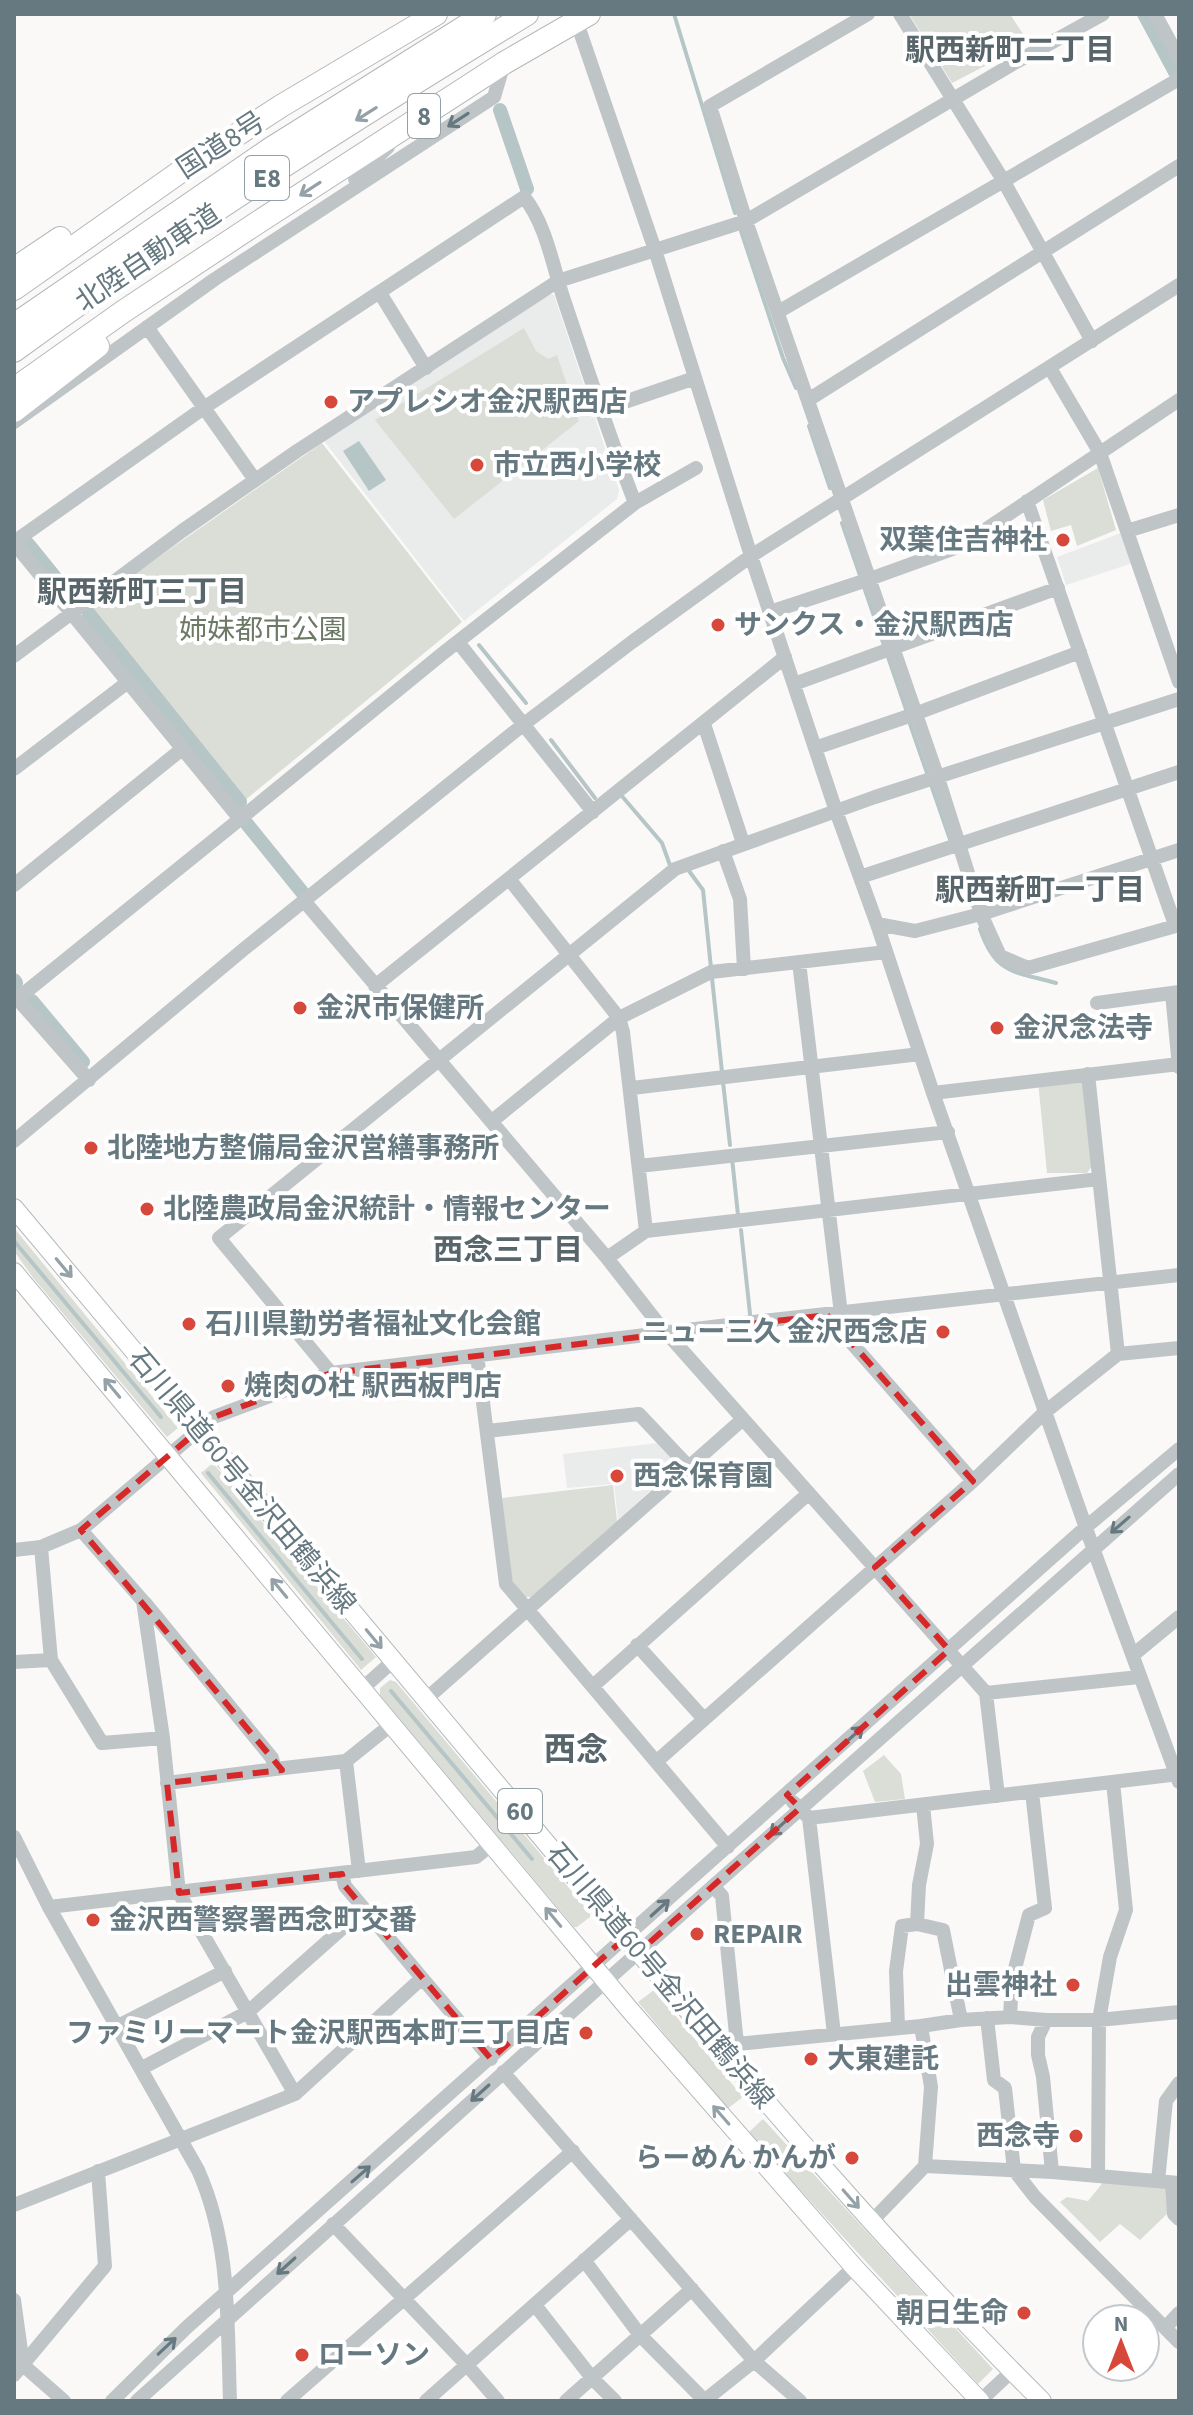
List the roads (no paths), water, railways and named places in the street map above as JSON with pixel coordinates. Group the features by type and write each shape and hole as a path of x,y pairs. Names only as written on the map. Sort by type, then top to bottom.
{"highway":[{"name":"国道8号","path":"14,289 281,106 436,14"},
{"name":"北陸自動車道","path":"14,325 270,149 485,14"},
{"name":"北陸自動車道","path":"14,351 147,257 293,161 527,14"},
{"name":"8","path":"14,389 260,221 580,17"},
{"path":"14,269 80,224 127,209"},
{"name":"8","path":"14,411 226,253 260,221"}],"main road":[{"name":"石川県道60号金沢田鶴浜線","path":"14,1208 626,1937 730,2049 871,2222 1042,2401"},
{"name":"石川県道60号金沢田鶴浜線","path":"14,1272 593,1966 854,2267 980,2401"}],"street":[{"path":"868,14 710,106 977,915 1000,956 1028,968 1177,925 1027,501"},
{"path":"900,14 1003,180 1040,252 1092,341"},
{"path":"14,656 255,480 558,281 746,221 1103,14"},
{"path":"1155,14 1179,58"},
{"path":"580,17 751,556 836,811 1093,1548 1178,1777 923,1805 804,1813"},
{"path":"14,422 215,279 494,97 504,63"},
{"path":"778,312 1179,79"},
{"path":"357,185 354,178 384,152 397,133"},
{"path":"808,400 1179,166"},
{"path":"240,819 14,542 205,407 524,197 532,206 635,503"},
{"path":"215,279 226,253"},
{"path":"14,1141 244,949 524,724 751,556 1179,285"},
{"path":"380,293 426,368"},
{"path":"147,327 255,480"},
{"path":"1050,368 1100,453 1179,682"},
{"path":"601,410 695,378"},
{"path":"770,612 961,546 1179,400"},
{"path":"89,1080 16,997 635,503 696,468"},
{"path":"1127,531 1179,515"},
{"path":"794,684 1058,588"},
{"path":"458,642 593,812"},
{"path":"815,748 1080,652"},
{"path":"375,986 785,657"},
{"path":"14,769 128,682"},
{"path":"331,1373 219,1238 675,869 836,811 1179,699"},
{"path":"704,724 743,843"},
{"path":"14,885 182,749"},
{"path":"860,877 1179,772"},
{"path":"877,924 915,931 977,915 1179,850"},
{"path":"723,851 740,899 744,969"},
{"path":"510,880 619,1018 632,1088 646,1231"},
{"path":"305,902 667,1332 986,1693 998,1796"},
{"path":"492,1121 619,1018 711,972 886,952"},
{"path":"799,962 829,1210 834,1315 973,1481"},
{"path":"933,1093 1179,1065 1176,992 1097,1003"},
{"path":"632,1088 920,1054"},
{"path":"1088,1074 1118,1354"},
{"path":"639,1166 948,1132"},
{"path":"607,1258 646,1231 1099,1179"},
{"path":"14,1550 41,1547 81,1530 214,1417 331,1373 1179,1275"},
{"path":"656,1762 973,1481 1045,1412 1118,1354 1179,1348"},
{"path":"477,1355 506,1584 728,1847"},
{"path":"487,1431 639,1414 689,1467"},
{"path":"425,1700 743,1419"},
{"path":"112,2401 157,2355 226,2293 1086,1527 1179,1449"},
{"path":"137,2401 713,1886 804,1813 961,1664 1179,1474"},
{"path":"593,1686 809,1493"},
{"path":"81,1530 272,1758 275,1769"},
{"path":"41,1547 51,1660 102,1743 163,1738"},
{"path":"143,1601 163,1738 179,1893 295,2094"},
{"path":"1133,1655 1179,1617"},
{"path":"637,1645 704,1719"},
{"path":"14,1662 51,1660"},
{"path":"363,1688 393,1661"},
{"path":"986,1693 1139,1677"},
{"path":"167,1783 346,1761 392,1724"},
{"path":"346,1761 359,1871"},
{"path":"1098,2176 1099,2020 1110,1957 1126,1910 1113,1782"},
{"path":"1010,2017 1012,1980 1029,1915 1045,1908 1032,1792"},
{"path":"787,1795 804,1813 834,2034"},
{"path":"917,1924 919,1885 927,1844 923,1805"},
{"path":"14,1837 49,1907 181,2139 212,2202 225,2263 230,2401"},
{"path":"49,1907 476,1857 492,1844"},
{"path":"342,1874 345,1886 491,2059"},
{"path":"713,1886 722,1896 730,2049 961,2020 1010,2017 1099,2020 1179,2012"},
{"path":"142,2068 248,2012 364,1909"},
{"path":"898,2027 896,1971 902,1926 917,1924 943,1930 961,2020"},
{"path":"118,2026 225,1971"},
{"path":"14,2205 295,2094 422,1978"},
{"path":"987,2018 994,2080 1005,2088 1014,2170 1035,2197 1179,2342"},
{"path":"1046,2020 1038,2037 1038,2055 1052,2172"},
{"path":"871,2222 925,2166 931,2087 921,2026"},
{"path":"503,2072 754,2361 800,2401"},
{"path":"1179,2083 1166,2101 1170,2182 1174,2214 1179,2219"},
{"path":"407,2133 420,2147"},
{"path":"287,2401 573,2151"},
{"path":"925,2166 1170,2182"},
{"path":"18,2370 105,2266 98,2171"},
{"path":"426,2401 631,2219"},
{"path":"333,2224 498,2401"},
{"path":"584,2260 640,2335 704,2401 754,2361 854,2267"},
{"path":"566,2401 692,2289"},
{"path":"14,2300 18,2370"},
{"path":"535,2305 592,2378 615,2401"},
{"path":"1166,2327 1179,2313"},
{"path":"18,2370 64,2401"},
{"path":"980,2401 1012,2371"}],"waterway":[{"path":"674,14 735,213"},
{"path":"1144,14 1175,72"},
{"path":"500,110 527,189"},
{"path":"741,231 796,388"},
{"path":"809,426 830,488"},
{"path":"842,523 907,712"},
{"path":"28,544 71,597"},
{"path":"89,614 240,802"},
{"path":"479,645 526,703"},
{"path":"909,721 952,845"},
{"path":"551,740 595,798"},
{"path":"621,795 662,843 671,868"},
{"path":"247,824 302,892"},
{"path":"689,871 703,890 711,968"},
{"path":"980,929 993,955 1008,969 1056,983"},
{"path":"712,978 722,1072"},
{"path":"32,1001 83,1062"},
{"path":"723,1082 730,1145"},
{"path":"732,1158 738,1215"},
{"path":"741,1230 750,1314"},
{"path":"14,1241 161,1417"},
{"path":"208,1473 362,1659"},
{"path":"391,1691 532,1859"}],"place":[{"name":"アプレシオ金沢駅西店","path":"331,402"},
{"name":"市立西小学校","path":"477,465"},
{"name":"双葉住吉神社","path":"1063,540"},
{"name":"サンクス・金沢駅西店","path":"718,625"},
{"name":"金沢市保健所","path":"300,1008"},
{"name":"金沢念法寺","path":"997,1028"},
{"name":"北陸地方整備局金沢営繕事務所","path":"91,1148"},
{"name":"北陸農政局金沢統計・情報センター","path":"147,1209"},
{"name":"石川県勤労者福祉文化会館","path":"189,1324"},
{"name":"ニュー三久 金沢西念店","path":"943,1332"},
{"name":"焼肉の杜 駅西板門店","path":"228,1386"},
{"name":"西念保育園","path":"617,1476"},
{"name":"金沢西警察署西念町交番","path":"93,1920"},
{"name":"REPAIR","path":"697,1934"},
{"name":"出雲神社","path":"1073,1985"},
{"name":"ファミリーマート金沢駅西本町三丁目店","path":"586,2033"},
{"name":"大東建託","path":"811,2059"},
{"name":"西念寺","path":"1076,2136"},
{"name":"らーめん かんが","path":"852,2158"},
{"name":"朝日生命","path":"1024,2313"},
{"name":"ローソン","path":"302,2355"}],"district":[{"name":"駅西新町二丁目","path":"1010,50"},
{"name":"駅西新町三丁目","path":"142,592"},
{"name":"駅西新町一丁目","path":"1040,890"},
{"name":"西念三丁目","path":"508,1250"},
{"name":"西念","path":"576,1750"}],"park label":[{"name":"姉妹都市公園","path":"263,630"}]}
